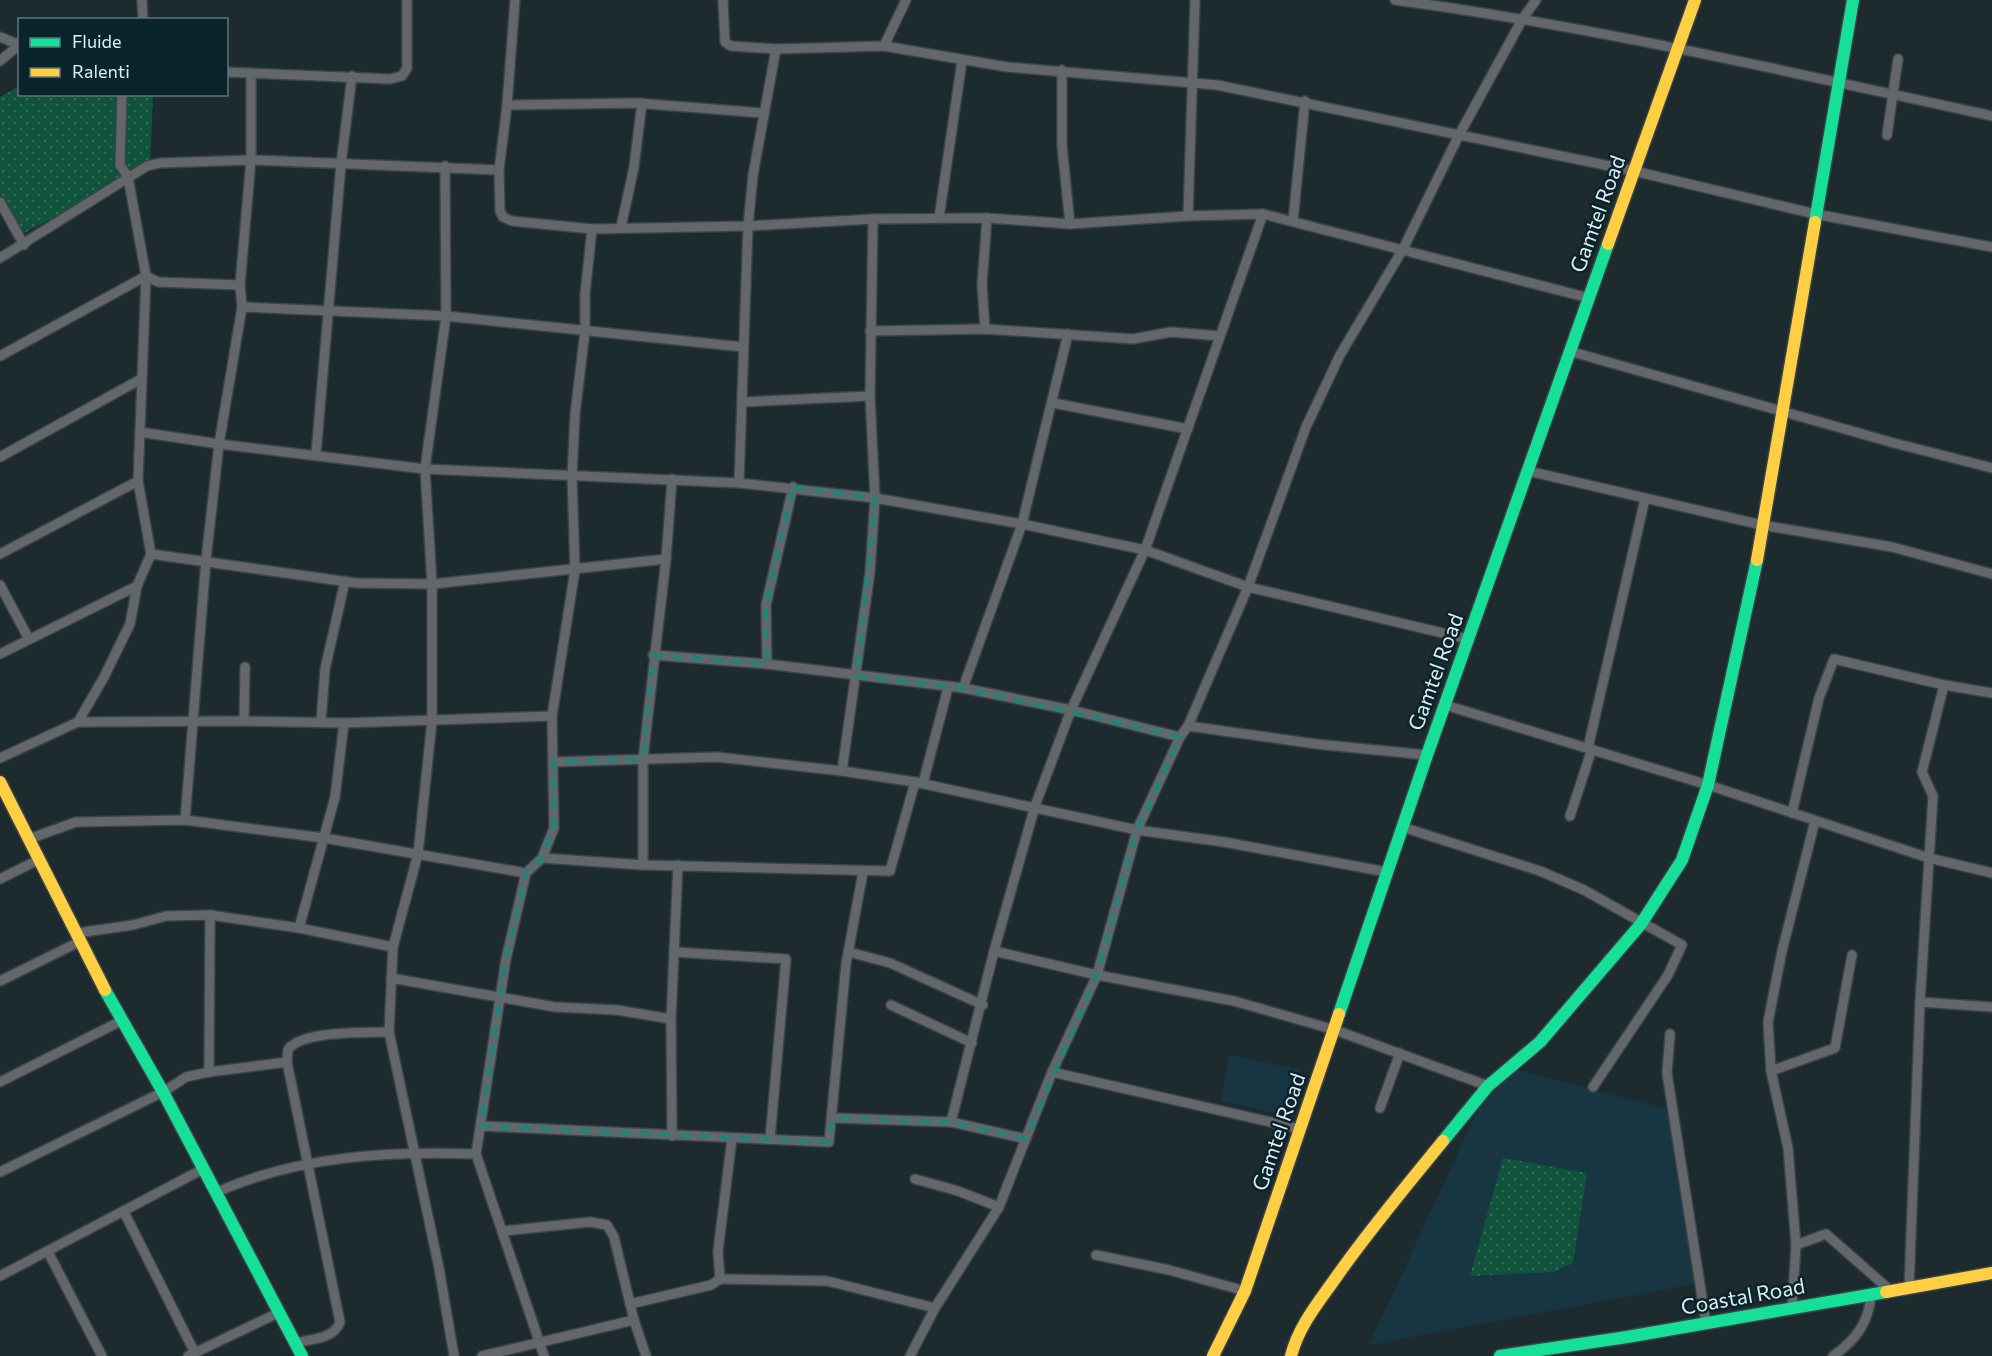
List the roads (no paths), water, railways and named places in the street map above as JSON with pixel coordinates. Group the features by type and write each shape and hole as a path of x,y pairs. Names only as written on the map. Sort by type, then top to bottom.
{"street":[{"path":"142,0 143,18"},
{"path":"228,72 352,76 390,80 402,76 406,68 407,0"},
{"path":"515,0 507,105 499,170 500,211 502,217 512,221 592,229 939,218 987,218 1070,224 1188,216 1263,214 1589,298"},
{"path":"723,0 725,42 731,46 776,49 884,46 962,61 1217,85 1305,101 1634,171 1815,213 1992,247"},
{"path":"884,46 906,0"},
{"path":"1188,216 1195,0"},
{"path":"1395,0 1523,18 1679,47 1992,116"},
{"path":"910,1356 935,1308 999,1207 1052,1072 1097,975 1137,830 1180,737 1188,726 1248,587 1306,427 1341,355 1403,249 1460,135 1523,18 1536,0"},
{"name":"Gamtel Road","path":"1213,1356 1245,1292 1427,754 1695,0"},
{"path":"1291,1356 1294,1340 1306,1318 1369,1231 1488,1086 1540,1042 1641,924 1682,860 1708,785 1751,596 1853,0"},
{"path":"0,37 18,45"},
{"path":"0,61 18,46"},
{"path":"739,483 748,225 764,112 776,49"},
{"path":"1887,135 1890,94 1898,59"},
{"path":"939,218 962,61"},
{"path":"1062,70 1062,146 1070,224"},
{"path":"185,820 206,560 219,444 242,307 240,285 251,160 251,74"},
{"path":"316,454 341,164 352,76"},
{"path":"78,722 104,677 130,624 137,586 151,554 138,481 146,276 128,177 120,165 122,96"},
{"path":"1293,221 1305,101"},
{"path":"507,105 642,103 764,112"},
{"path":"621,227 634,167 642,103"},
{"path":"0,258 24,245 128,177 147,166 160,163 251,160 445,166 499,170"},
{"path":"445,166 446,316 425,469 432,584 432,721 418,854 393,947 389,1032 439,1268 454,1356"},
{"path":"0,202 24,245"},
{"path":"951,1122 983,1005 994,951 1035,806 1071,710 1145,550 1263,214"},
{"path":"985,329 982,285 987,218"},
{"path":"842,771 870,572 875,498 870,396 873,219"},
{"path":"544,1356 476,1154 502,997 506,959 526,873 542,858 554,828 552,716 575,570 572,476 575,415 585,331 585,294 592,229"},
{"path":"146,276 158,282 240,285"},
{"path":"0,356 146,276"},
{"path":"242,307 446,316 743,347"},
{"path":"870,331 985,329 1133,339 1171,332 1220,336"},
{"path":"963,688 1022,524 1068,334"},
{"path":"1569,351 1992,468"},
{"path":"0,457 141,379"},
{"path":"742,402 870,396"},
{"path":"1053,403 1188,429"},
{"path":"140,432 425,469 739,483 793,487 875,498 1022,524 1145,550 1248,587 1468,639"},
{"path":"1528,471 1762,525 1892,547 1992,574"},
{"path":"643,865 643,759 653,655 666,559 672,479"},
{"path":"0,554 138,481"},
{"path":"767,664 766,605 793,487"},
{"path":"1570,816 1590,749 1645,499"},
{"path":"151,554 345,581 432,584 666,559"},
{"path":"321,721 325,669 345,581"},
{"path":"0,585 29,639"},
{"path":"0,654 137,586"},
{"path":"653,655 767,664 948,688 963,688 1071,710 1180,737"},
{"path":"1792,813 1819,698 1834,659 1944,685 1992,693"},
{"path":"244,721 245,667"},
{"path":"1910,1288 1920,1002 1933,796 1922,772 1944,685"},
{"path":"542,858 643,865 890,871 948,688"},
{"path":"1445,705 1708,785 1929,858 1992,873"},
{"path":"0,758 78,722 321,721 344,723 552,716"},
{"path":"299,928 335,797 344,723"},
{"path":"1188,726 1316,744 1427,754"},
{"path":"553,762 717,757 842,771 919,782 1137,830 1224,842 1387,872"},
{"path":"0,782 121,1021 163,1092 302,1356"},
{"path":"29,839 76,822 185,820 324,838 526,873"},
{"path":"1792,1308 1796,1245 1788,1148 1771,1071 1768,1022 1782,951 1815,821"},
{"path":"1402,827 1540,871 1584,890 1682,945 1668,975 1593,1086"},
{"path":"0,879 40,859"},
{"path":"672,1136 671,1019 678,866"},
{"path":"481,1126 829,1142 849,952 863,872"},
{"path":"0,981 79,937 166,916 210,915 299,928 393,947"},
{"path":"209,1072 210,915"},
{"path":"994,951 1097,975 1234,1001 1335,1030 1488,1086"},
{"path":"674,952 786,959 770,1139"},
{"path":"849,952 890,963 983,1005"},
{"path":"1771,1071 1835,1048 1852,955"},
{"path":"391,978 555,1007 617,1010 671,1019"},
{"path":"1920,1002 1992,1007"},
{"path":"891,1005 972,1043"},
{"path":"0,1082 121,1021"},
{"path":"295,1343 330,1335 338,1329 340,1322 287,1062 288,1050 297,1042 332,1034 389,1032"},
{"path":"1670,1034 1667,1073 1706,1323"},
{"path":"1380,1108 1400,1053"},
{"path":"0,1172 163,1092 186,1077 287,1062"},
{"path":"1052,1072 1300,1129"},
{"path":"833,1118 951,1122 1026,1139"},
{"path":"720,1279 718,1251 732,1138"},
{"path":"216,1192 236,1183 308,1162 413,1152 476,1154"},
{"path":"0,1276 203,1169"},
{"path":"915,1179 958,1191 999,1207"},
{"path":"124,1212 191,1354 280,1312"},
{"path":"503,1231 590,1222 607,1225 614,1237 633,1320 646,1356"},
{"path":"1796,1245 1826,1234 1891,1291"},
{"path":"48,1252 102,1356"},
{"path":"1096,1256 1169,1270 1245,1292"},
{"name":"Coastal Road","path":"1500,1356 1992,1273"},
{"path":"630,1304 711,1285 720,1279 827,1281 935,1308"},
{"path":"1833,1356 1848,1346 1866,1322 1870,1313 1871,1295"},
{"path":"482,1356 633,1320"}]}
